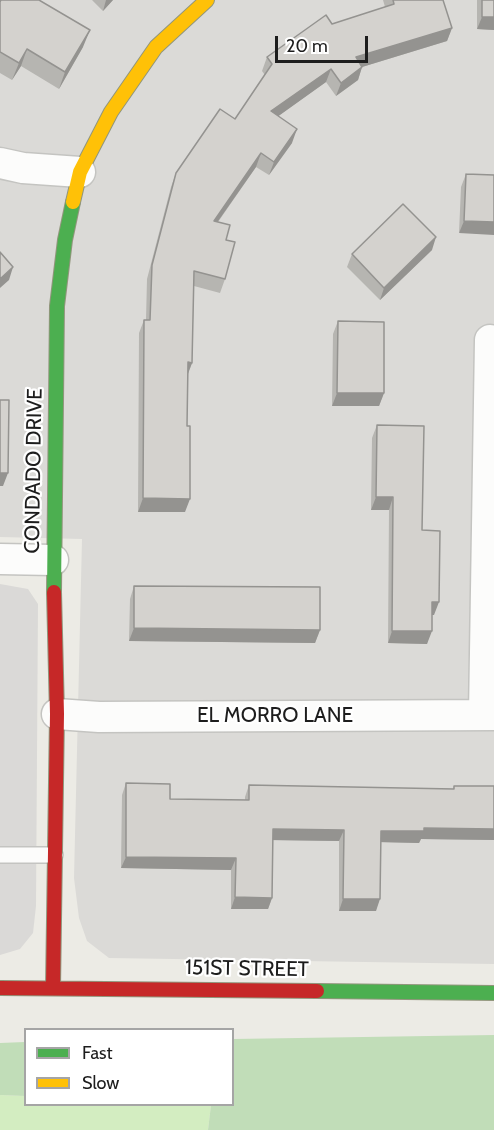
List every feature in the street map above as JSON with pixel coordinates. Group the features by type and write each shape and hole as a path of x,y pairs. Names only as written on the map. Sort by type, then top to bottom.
{"street":[{"name":"CONDADO DRIVE","path":"53,988 57,714 53,560 57,306 65,240 80,172 111,112 156,47 207,0"},
{"path":"0,163 23,168 80,172"},
{"path":"489,715 490,340"},
{"path":"0,559 53,560"},
{"name":"EL MORRO LANE","path":"57,714 99,717 489,715"},
{"name":"151ST STREET","path":"0,988 494,993"}],"lane":[{"path":"0,855 55,855"}],"shaded area":[{"path":"0,0 494,0 494,964 109,958 87,941 79,918 74,878 82,539 0,537"},
{"path":"0,584 28,589 38,604 36,906 33,933 20,949 0,955"}],"green space":[{"path":"494,1035 494,1130 208,1130 211,1106 234,1106 234,1039"},
{"path":"24,1042 24,1096 0,1095 0,1043"},
{"path":"0,1095 24,1096 24,1106 211,1106 208,1130 0,1130"}],"building":[{"path":"1,0 39,0 90,30 65,72 27,49 19,63 0,52"},
{"path":"393,0 443,0 452,28 356,57 362,67 341,83 331,69 271,111 297,129 274,162 261,153 214,221 230,225 226,240 235,242 225,279 194,271 192,363 188,362 187,426 190,426 190,499 143,498 144,320 150,320 152,265 176,173 220,109 235,119 272,64 267,57 326,15 332,24 394,4"},
{"path":"482,0 494,0 494,17 482,17"},
{"path":"466,174 494,175 494,222 464,221"},
{"path":"403,204 436,237 384,288 352,254"},
{"path":"0,252 13,267 0,279"},
{"path":"338,321 384,322 384,393 337,393"},
{"path":"0,400 9,400 8,473 0,473"},
{"path":"377,425 424,426 422,530 440,531 439,602 432,602 432,631 392,631 393,497 376,497"},
{"path":"134,586 320,587 320,630 134,628"},
{"path":"126,783 170,784 170,799 249,800 249,785 454,789 454,786 494,786 494,829 424,828 424,831 381,831 380,899 343,899 344,830 273,829 272,898 235,897 236,858 126,857"}],"traffic: fast":[{"path":"54,592 57,306 65,240 73,202"},
{"path":"317,991 494,993"}],"traffic: slow":[{"path":"73,202 80,172 111,112 156,47 207,0"}],"traffic: jam":[{"path":"53,988 57,714 54,592"},
{"path":"0,988 317,991"}]}
